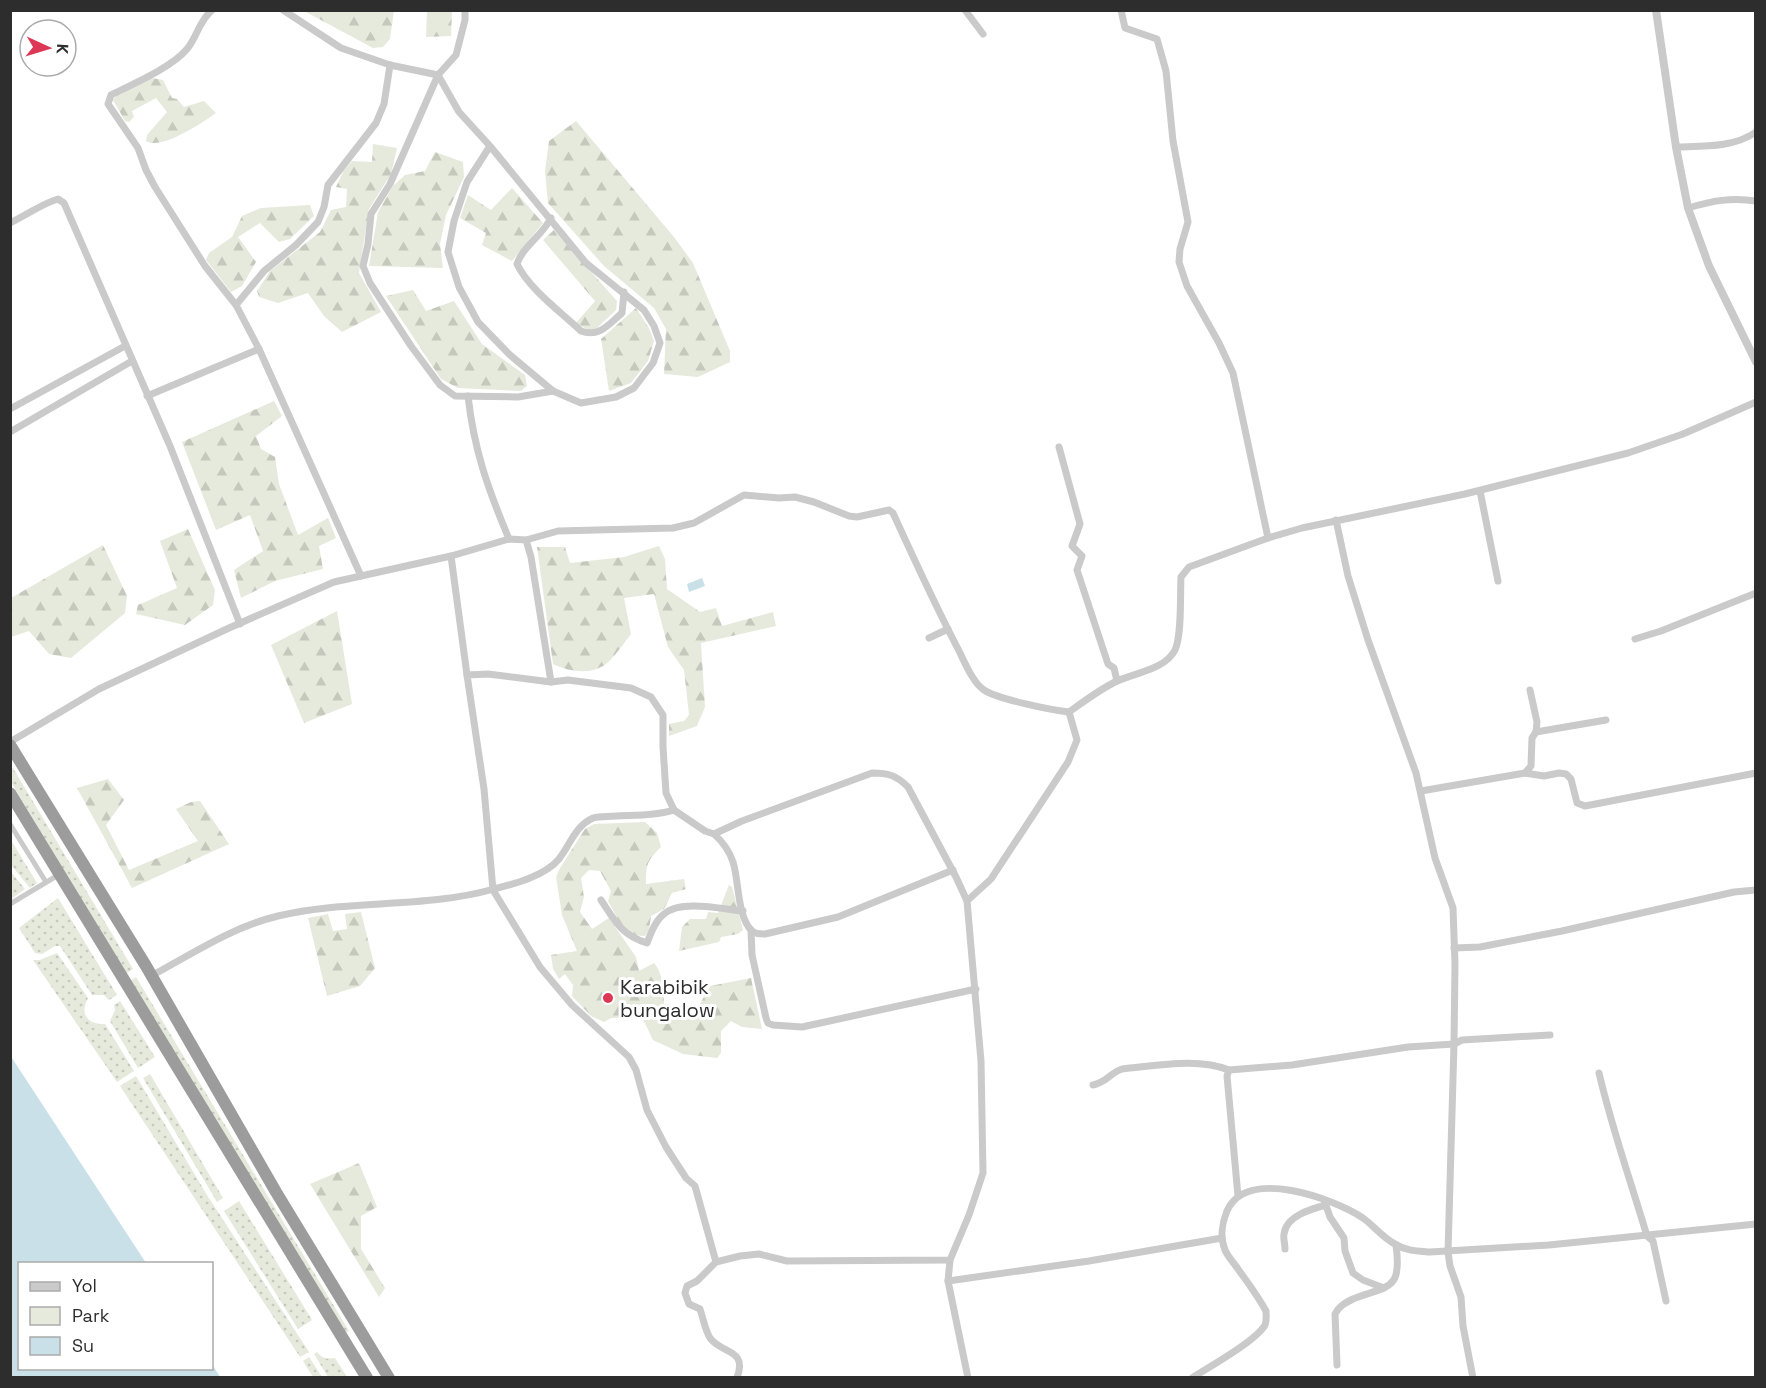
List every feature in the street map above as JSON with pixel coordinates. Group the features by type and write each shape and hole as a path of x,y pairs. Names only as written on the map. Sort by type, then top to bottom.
{"highway":[{"path":"10,743 151,976 276,1192 389,1377"},
{"path":"10,794 367,1377"}],"street":[{"path":"212,10 204,17 187,49 143,79 111,95 108,104 138,147 146,170 173,217 205,266 236,304 259,349 361,576"},
{"path":"283,10 341,48 390,65 438,75 459,112 490,146 551,218 586,263 644,310 654,326 660,343 653,363 634,388 616,397 581,403 553,391 510,355 478,322 459,288 448,252 454,221 467,182 490,146"},
{"path":"465,10 465,20 456,55 438,75 390,183 371,214 363,266 370,283 411,346 440,384 455,396 518,397 553,391"},
{"path":"965,10 983,34"},
{"path":"1121,10 1125,28 1157,39 1166,71 1173,141 1188,222 1180,249 1179,262 1187,286 1233,373 1268,538"},
{"path":"1656,10 1676,147 1688,208 1709,266 1755,362"},
{"path":"236,304 264,271 296,245 318,222 324,207 328,185 376,123 384,104 390,65"},
{"path":"1676,147 1729,144 1755,132"},
{"path":"1688,208 1715,200 1738,198 1755,201"},
{"path":"10,223 31,213 44,203 58,199 64,203 186,486 240,624"},
{"path":"551,218 544,231 520,255 517,264 531,284 581,331 589,334 599,333 622,313 624,292"},
{"path":"10,409 125,346"},
{"path":"147,396 259,349"},
{"path":"10,432 132,361"},
{"path":"468,396 471,427 478,458 508,539"},
{"path":"10,743 99,689 334,582 451,556 508,539 525,540 558,531 673,528 694,524 744,495 795,497 857,517 890,510 928,590 981,689 994,696 1069,712 1117,681 1168,659 1175,650 1178,636 1181,577 1189,567 1268,538 1336,520 1480,491 1628,453 1683,434 1755,402"},
{"path":"1059,447 1080,524 1072,546 1082,556 1077,570 1108,664 1114,668 1117,681"},
{"path":"1480,491 1498,581"},
{"path":"1336,520 1348,576 1421,790 1435,858 1453,908 1454,1044 1448,1252 1450,1266 1461,1297 1463,1326 1473,1377"},
{"path":"525,540 531,557 551,682"},
{"path":"451,556 484,789 493,890 540,967 572,1005 628,1057 636,1071 647,1110 666,1147 686,1178 695,1186 716,1262"},
{"path":"1635,639 1661,631 1755,593"},
{"path":"929,638 948,629"},
{"path":"467,675 488,674 551,682 568,680 631,688 651,697 663,715 666,793 674,810 705,831 714,834 728,851 734,864 743,911 751,930 752,955 768,1023 802,1027 976,989"},
{"path":"1525,773 1531,766 1532,738 1536,732 1537,722 1530,690"},
{"path":"967,901 991,879 1068,762 1077,740 1069,712"},
{"path":"1536,732 1606,720"},
{"path":"714,834 843,783 872,773 886,773 898,777 908,787 953,870 967,901 981,1060 983,1173 969,1215 950,1260 948,1281 968,1377"},
{"path":"1421,790 1525,773 1544,776 1566,774 1571,779 1577,802 1585,806 1755,773"},
{"path":"151,976 248,924 279,915 334,908 423,902 493,890 546,870 558,860 577,830 595,818 662,814 674,810"},
{"path":"10,824 46,882"},
{"path":"751,930 765,934 838,917 953,870"},
{"path":"10,904 60,874"},
{"path":"1454,948 1480,947 1734,892 1755,890"},
{"path":"601,900 622,930 633,939 647,943 656,923 664,913 680,906 743,911"},
{"path":"1093,1085 1103,1083 1115,1071 1122,1069 1186,1064 1210,1065 1229,1071 1292,1065 1392,1049 1454,1044 1462,1040 1550,1035"},
{"path":"1229,1071 1227,1076 1238,1196"},
{"path":"1599,1073 1611,1124 1628,1170 1647,1236 1653,1241 1665,1301"},
{"path":"1192,1377 1229,1356 1261,1330 1266,1322 1266,1311 1225,1251 1222,1238 1223,1221 1229,1207 1243,1192 1260,1188 1283,1189 1325,1203 1334,1203 1364,1219 1396,1245 1411,1251 1448,1252 1647,1236 1755,1224"},
{"path":"1285,1249 1284,1234 1288,1224 1296,1216 1325,1203"},
{"path":"1325,1203 1344,1238 1345,1251 1353,1273 1363,1280 1385,1288"},
{"path":"948,1281 1089,1261 1222,1238"},
{"path":"1337,1365 1335,1314 1346,1302 1395,1282 1398,1271 1396,1245"},
{"path":"737,1377 738,1359 733,1352 716,1344 709,1337 700,1310 689,1304 686,1293 687,1286 697,1281 716,1262 759,1254 787,1261 950,1260"}],"green space":[{"path":"304,11 394,11 390,39 383,47 373,48"},
{"path":"427,11 452,11 451,36 426,37"},
{"path":"152,78 163,80 172,98 177,99 184,107 204,101 216,113 171,139 153,143 146,141 147,135 167,112 156,98 132,111 134,117 129,122 125,121 113,100 117,95"},
{"path":"576,121 674,237 693,263 730,351 730,362 698,377 664,374 666,329 654,308 604,266 548,203 545,171 549,141"},
{"path":"373,144 397,148 391,174 369,209 359,273 381,312 342,332 324,316 308,293 278,303 259,297 257,291 270,271 320,232 331,210 346,207 347,189 336,187 344,170 352,161 372,162"},
{"path":"435,152 463,162 464,177 446,215 440,244 443,268 369,266 378,212 393,186 405,175 425,171"},
{"path":"512,188 543,223 512,261 482,245 486,233 460,218 468,195 491,210"},
{"path":"310,205 314,216 290,239 279,242 260,223 238,237 256,262 242,286 231,292 206,260 209,253 232,237 242,216 261,208"},
{"path":"554,230 617,301 616,310 595,330 588,330 576,323 595,301 543,240"},
{"path":"413,290 426,311 454,301 482,344 525,375 527,386 521,391 458,388 441,379 386,296"},
{"path":"636,308 649,328 654,341 648,361 631,383 609,391 601,339"},
{"path":"274,401 282,416 256,436 261,449 275,457 279,484 298,535 328,518 336,538 319,546 323,569 275,581 241,598 234,570 263,551 250,515 216,530 182,442"},
{"path":"188,529 215,590 213,605 185,625 136,614 138,605 177,588 160,541"},
{"path":"103,545 127,596 125,613 71,658 49,654 29,631 11,637 11,598"},
{"path":"659,546 665,559 667,589 700,612 716,608 722,626 773,612 776,626 701,643 705,707 697,726 669,736 669,724 684,721 689,715 684,670 668,647 654,594 624,598 631,634 606,664 597,669 585,671 571,670 553,664 537,547 565,547 570,563 624,557"},
{"path":"337,611 352,704 304,723 271,645"},
{"path":"13,768 133,969 125,974 11,782 10,769"},
{"path":"108,779 124,800 106,825 129,870 198,841 176,809 191,802 200,801 229,844 132,888 77,788"},
{"path":"645,822 657,833 661,847 648,863 646,884 684,879 686,889 672,893 664,909 651,916 649,930 645,936 638,935 631,933 618,920 608,901 611,891 600,871 589,870 581,878 584,897 580,912 592,929 609,918 636,957 639,971 654,963 657,967 662,982 664,1004 682,1012 700,1004 710,986 751,978 762,1029 742,1027 731,1021 721,1031 721,1053 717,1058 683,1054 653,1040 642,1017 611,1018 604,1022 591,1016 572,996 573,985 565,974 559,979 553,969 551,955 577,951 562,915 556,877 560,868 585,829 594,824"},
{"path":"11,840 37,883 30,888 11,865"},
{"path":"11,872 25,889 10,899"},
{"path":"729,885 732,887 743,930 738,934 721,937 719,942 679,951 682,927 690,919 706,919 708,912 718,913"},
{"path":"58,898 117,995 109,1000 104,995 92,995 60,946 55,946 42,954 35,953 19,928"},
{"path":"361,912 375,968 360,986 327,996 308,918 328,914 333,931 347,929 345,914"},
{"path":"57,953 88,998 84,1009 85,1014 94,1023 105,1024 134,1071 117,1082 33,960 40,960"},
{"path":"136,977 349,1331 344,1334 130,981"},
{"path":"120,1001 155,1057 138,1068 110,1021 115,1010 114,1005"},
{"path":"150,1074 223,1198 217,1202 143,1078"},
{"path":"136,1076 207,1195 309,1352 300,1357 120,1086"},
{"path":"359,1163 377,1207 361,1216 361,1249 385,1288 379,1297 310,1184"},
{"path":"239,1201 312,1320 298,1329 224,1211"},
{"path":"317,1352 325,1358 335,1358 347,1377 328,1377 314,1354"},
{"path":"309,1357 322,1377 313,1377 303,1361"}],"water":[{"path":"702,578 705,586 689,592 687,584"},
{"path":"10,1055 145,1262 18,1262 18,1370 213,1370 213,1366 220,1377 11,1377"}],"place":[{"name":"Karabibik bungalow","path":"608,998"}]}
